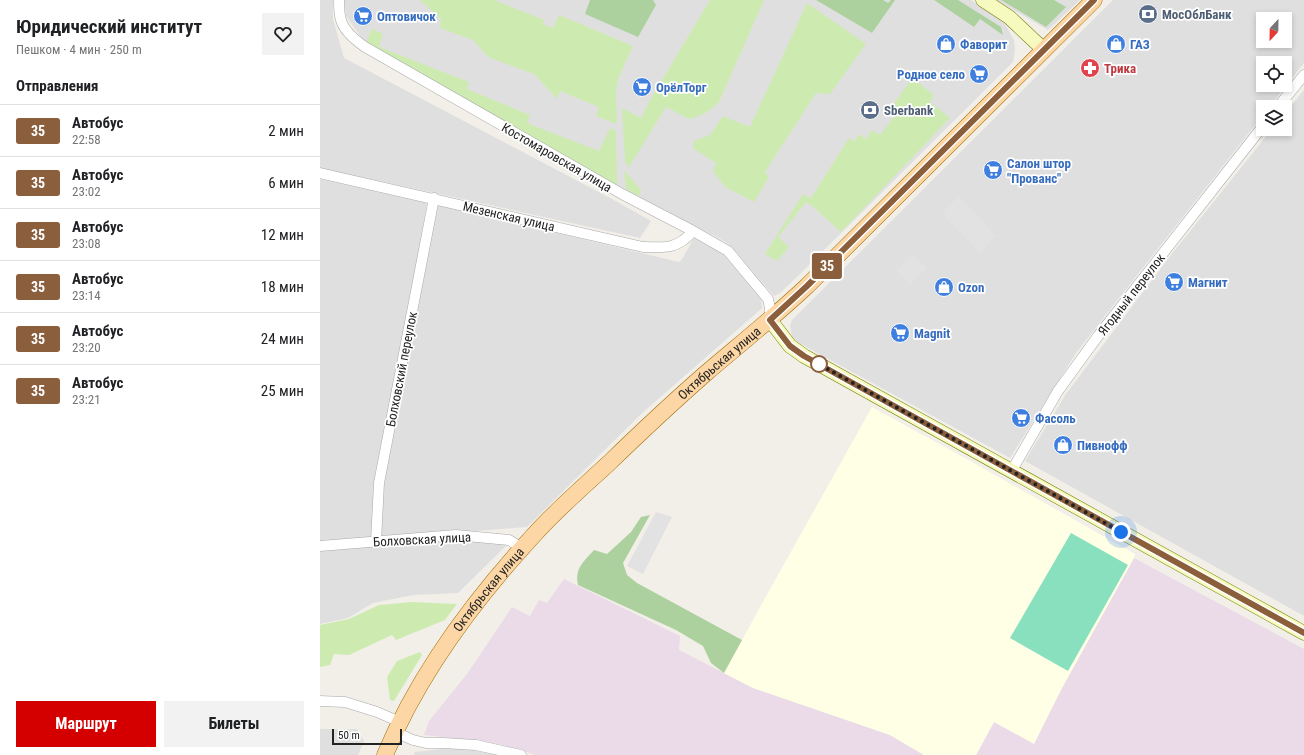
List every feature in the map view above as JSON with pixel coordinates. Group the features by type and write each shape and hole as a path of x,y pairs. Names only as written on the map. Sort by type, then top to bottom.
{"main road":[{"path":"984,0 1009,17 1043,50"},
{"name":"Октябрьская улица","path":"385,755 397,727 416,691 471,608 542,526 704,374 770,320 807,286 1094,0"},
{"path":"770,320 790,346 804,356 1304,633"}],"street":[{"name":"Костомаровская улица","path":"339,0 340,19 350,34 365,47 622,194 728,251 768,299 770,320"},
{"path":"1284,100 1304,75"},
{"name":"Ягодный переулок","path":"1012,470 1054,396 1169,244 1256,135"},
{"name":"Мезенская улица","path":"320,173 643,247 658,248 673,246 686,240 693,231"},
{"name":"Болховский переулок","path":"376,541 379,483 434,198"},
{"name":"Болховская улица","path":"320,546 456,535 509,540 522,548"},
{"path":"320,701 345,702 377,712 413,740 426,743 476,745 521,755"}],"shaded area":[{"path":"320,0 333,0 333,19 344,58 651,221 640,238 320,168"},
{"path":"344,0 971,0 990,11 1005,24 1014,40 1015,51 1013,62 797,277 780,293 774,296 732,247 724,241 624,189 365,43 346,16"},
{"path":"996,0 1080,0 1048,30"},
{"path":"1113,0 1304,0 1304,63 1292,78 1292,56 1256,56 1256,92 1281,92 1275,100 1256,100 1256,124 1076,353 1010,458 799,343 792,336 790,326 792,320"},
{"path":"1304,90 1304,616 1025,461 1066,394 1171,255 1266,136 1292,136 1292,105"},
{"path":"320,179 427,203 378,485 375,540 320,546"},
{"path":"959,196 996,236 980,253 942,213"},
{"path":"438,205 679,262 694,238 724,255 761,299 762,308 640,415 527,527 377,539 380,482"},
{"path":"913,254 927,268 910,285 896,271"},
{"path":"872,407 1135,554 1062,688 1034,744 994,722 976,755 924,755 890,735 753,688 724,673"},
{"path":"656,512 672,517 643,574 627,566"},
{"path":"472,538 508,544 458,593 413,595 373,603 348,618 320,624 320,550"},
{"path":"1134,558 1304,649 1304,755 976,755 994,722 1034,743 1062,688"},
{"path":"564,579 680,636 679,650 753,688 890,735 924,755 535,755 500,744 424,735 429,721 467,674 512,607 530,616 539,600 547,603"},
{"path":"320,729 357,729 364,741 358,755 320,755"},
{"path":"460,747 496,755 414,755 415,752"}],"green space":[{"path":"420,0 494,0 544,20 543,24 553,28 559,15 633,46 618,79 616,91 617,124 596,116 599,107 560,91 557,99 534,74 488,57 473,40 440,28 441,19"},
{"path":"590,0 653,0 656,5 638,37 585,14"},
{"path":"710,0 764,0 719,102 706,113 689,119 666,107 629,167 625,162 622,108 641,118 653,95"},
{"path":"816,0 883,0 888,3 891,0 895,0 872,33"},
{"path":"934,0 958,0 1001,27 1003,35 980,19 974,27"},
{"path":"1001,0 1054,0 1066,7 1046,27"},
{"path":"807,3 866,44 830,94 816,93 765,172 769,177 754,202 725,187 713,171 716,163 693,148 694,141 710,135 723,116 750,127"},
{"path":"372,29 383,34 379,46 382,48 469,82 467,89 530,115 527,123 599,151 610,128 616,131 617,186 366,42"},
{"path":"912,78 934,95 930,102 950,118 841,232 806,202 778,237 789,247 777,261 765,254 803,194 811,198 849,138 855,141 859,134 866,139 872,130 880,135 894,117 888,112"},
{"path":"624,170 641,190 639,196 626,189"},
{"path":"650,515 623,563 627,575 637,583 742,640 724,673 711,663 703,646 676,630 578,585 577,574 583,562 594,550 607,554 631,532 641,517"},
{"path":"1071,533 1128,565 1068,671 1010,638"},
{"path":"412,602 457,604 445,620 396,640 392,635 349,655 334,654 330,665 320,667 320,625 349,619 379,605"},
{"path":"420,652 422,655 394,701 390,700 387,677 397,661"}],"bus line":[{"name":"35","path":"1094,0 1017,75 807,286 770,320 790,346 804,356 1304,633"}],"place":[{"name":"МосОблБанк","path":"1148,14"},
{"name":"Оптовичок","path":"363,16"},
{"name":"Фаворит","path":"946,44"},
{"name":"ГАЗ","path":"1116,44"},
{"name":"Трика","path":"1090,68"},
{"name":"Родное село","path":"979,74"},
{"name":"ОрёлТорг","path":"642,87"},
{"name":"Sberbank","path":"870,110"},
{"name":"Салон штор \"Прованс\"","path":"993,170"},
{"name":"Магнит","path":"1174,282"},
{"name":"Ozon","path":"944,287"},
{"name":"Magnit","path":"900,333"},
{"name":"Фасоль","path":"1021,418"},
{"name":"Пивнофф","path":"1063,445"}],"route":[{"path":"819,364 817,363 1121,532"}]}
